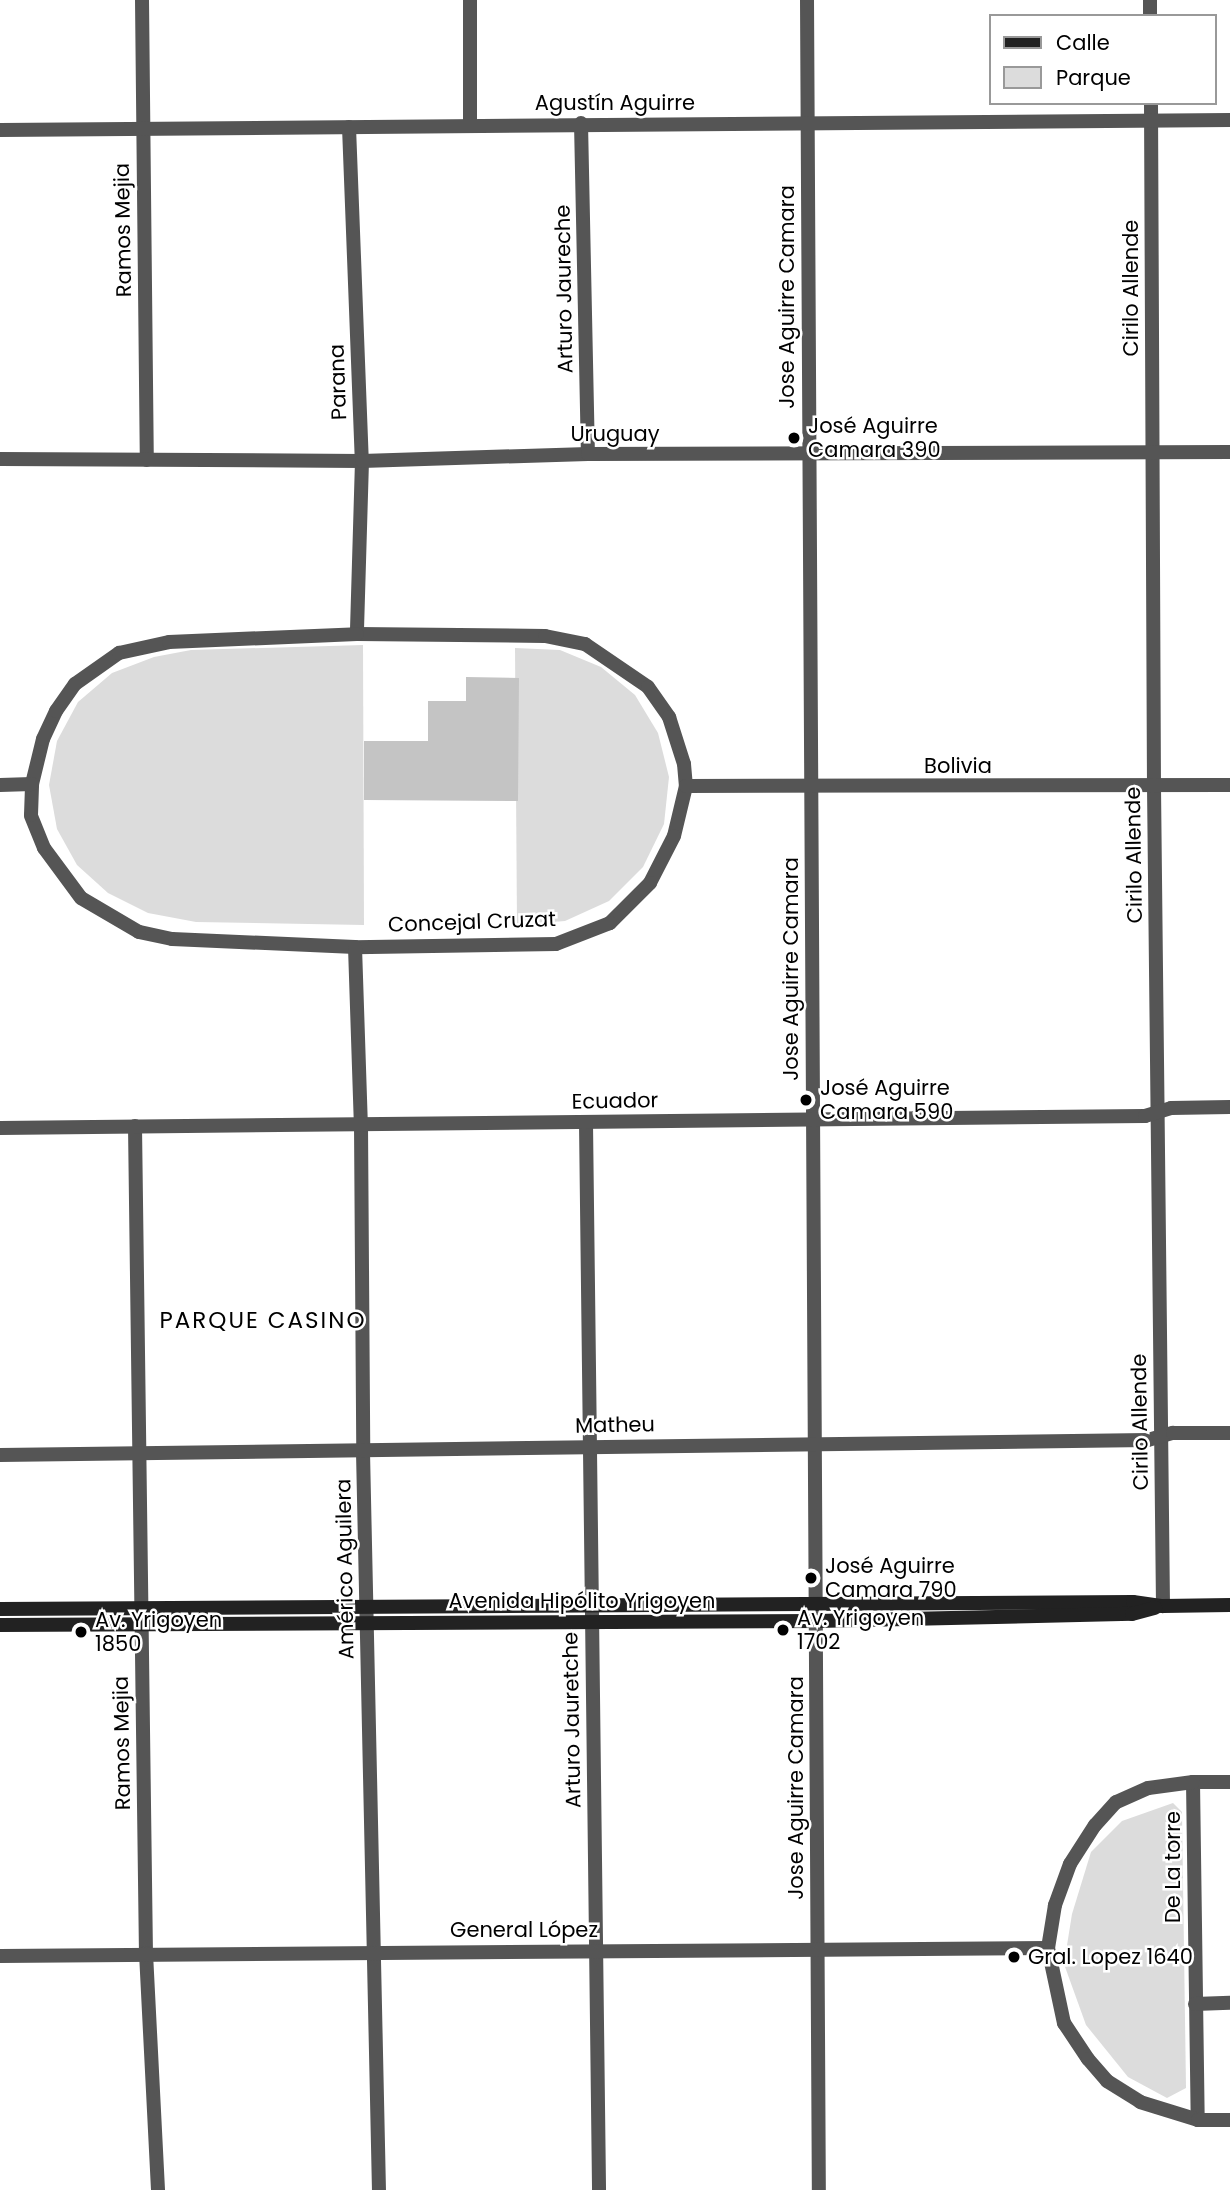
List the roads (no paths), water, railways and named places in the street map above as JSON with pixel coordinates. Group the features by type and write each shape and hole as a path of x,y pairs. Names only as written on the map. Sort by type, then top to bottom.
{"main road":[{"name":"Avenida Hipólito Yrigoyen","path":"0,1609 1133,1602 1163,1606 1230,1605"},
{"name":"Avenida Hipólito Yrigoyen","path":"0,1625 367,1621 817,1621 1132,1614 1163,1606"}],"street":[{"name":"Ramos Mejia","path":"142,0 147,460"},
{"path":"470,0 470,125"},
{"name":"Jose Aguirre Camara","path":"807,0 820,2190"},
{"name":"Cirilo Allende","path":"1151,105 1154,787 1163,1606"},
{"name":"Agustín Aguirre","path":"0,130 581,123 1230,120"},
{"name":"Arturo Jaureche","path":"581,123 588,454"},
{"name":"Parana","path":"349,127 362,461 357,634"},
{"name":"Uruguay","path":"0,459 362,461 588,454 1230,452"},
{"name":"Concejal Cruzat","path":"357,634 545,636 585,644 648,687 669,718 684,764 686,786 674,836 650,883 610,923 556,944 355,947 172,939 139,932 81,898 63,878 44,848 31,815 32,784 43,739 56,711 75,684 119,653 169,642 357,634"},
{"path":"0,785 32,784"},
{"name":"Bolivia","path":"686,786 812,788 1230,785"},
{"name":"Américo Aguilera","path":"355,947 362,1125 363,1452 379,2190"},
{"name":"Ecuador","path":"0,1128 1144,1116 1157,1111 1230,1107"},
{"name":"Arturo Jauretche","path":"586,1123 599,2190"},
{"name":"Ramos Mejia","path":"135,1126 142,1455 141,1623 146,1953 158,2190"},
{"name":"Matheu","path":"0,1455 1147,1440 1160,1436 1230,1433"},
{"path":"1230,1782 1193,1782 1148,1787 1116,1802 1095,1825 1070,1864 1055,1905 1048,1948 1064,2023 1088,2059 1107,2081 1140,2102 1198,2120 1230,2120"},
{"name":"De La torre","path":"1193,1782 1198,2120"},
{"name":"General López","path":"0,1956 1048,1948"},
{"path":"1195,2004 1230,2003"}],"place":[{"name":"José Aguirre Camara 390","path":"794,438"},
{"name":"José Aguirre Camara 590","path":"806,1100"},
{"name":"José Aguirre Camara 790","path":"811,1578"},
{"name":"Av. Yrigoyen 1702","path":"783,1630"},
{"name":"Av. Yrigoyen 1850","path":"81,1632"},
{"name":"Gral. Lopez 1640","path":"1014,1957"}],"district":[{"name":"PARQUE CASINO","path":"263,1320"}]}
